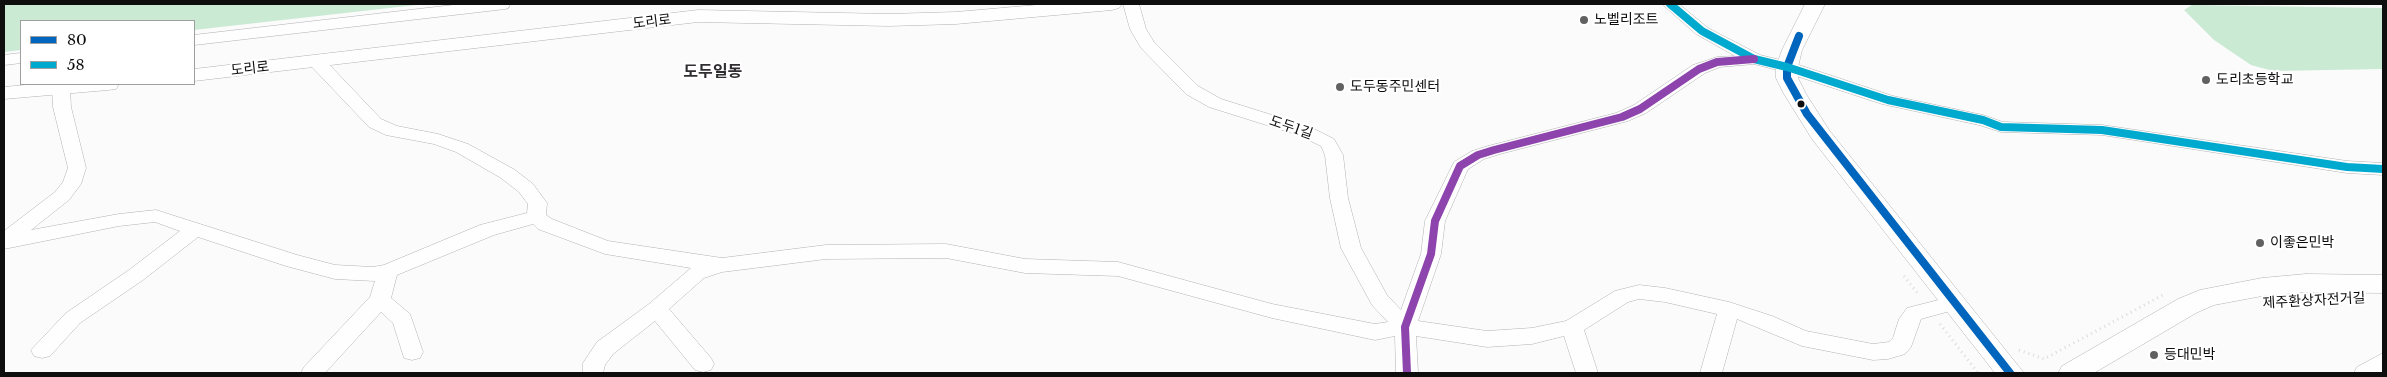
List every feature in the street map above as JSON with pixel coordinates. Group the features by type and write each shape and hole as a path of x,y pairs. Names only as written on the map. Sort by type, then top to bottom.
{"street":[{"name":"도리로","path":"195,75 698,16 889,20 956,18 1112,4"},
{"name":"도두1길","path":"1130,4 1138,29 1147,45 1192,90 1215,103 1304,131 1328,143 1334,155 1339,198 1351,248 1379,300 1405,327"},
{"path":"1670,4 1702,31 1754,59 1787,66 1888,100 1956,116 1983,120 2001,127 2052,127 2102,130 2347,167 2383,169"},
{"path":"1815,4 1792,50 1787,66 1787,78 1795,94 1820,134 2010,373"},
{"path":"1408,373 1405,327 1431,254 1438,214 1460,166 1478,155 1494,150 1622,117 1640,109 1699,69 1717,62 1754,59"},
{"path":"317,62 375,122 392,131 438,139 462,148 508,174 526,188 538,203 536,218"},
{"path":"4,93 96,85"},
{"path":"6,237 62,196 72,184 77,168 62,107 61,88"},
{"path":"6,237 156,216 293,261 336,272 373,274 388,271 487,230 536,218 545,224 605,247 722,265"},
{"path":"42,350 73,318 136,275 196,228"},
{"path":"593,372 594,363 605,348 656,309 697,273 722,265 826,252 946,251 1025,266 1118,269 1272,311 1352,328 1375,332 1405,327 1504,340 1572,327 1630,293 1665,294 1729,309 1765,321 1802,338 1873,352 1888,352 1898,348 1909,319 1914,313 1954,303"},
{"path":"312,373 380,300 388,271"},
{"path":"2072,373 2187,306 2208,297 2244,289 2306,283 2383,284"},
{"path":"380,300 403,319 412,352"},
{"path":"656,309 670,322 703,364"},
{"path":"1711,373 1729,309"},
{"path":"1572,327 1587,373"},
{"path":"2365,373 2383,361"}],"lane":[{"path":"195,40 505,4"},
{"path":"4,60 20,58"}],"path":[{"path":"2019,350 2044,359 2060,350"}],"green space":[{"path":"4,4 425,4 195,30 195,20 20,20 20,50 4,52"},
{"path":"2192,5 2383,8 2383,69 2273,71 2251,65 2214,40 2184,10"}],"transit line":[{"name":"58","path":"1670,4 1702,31 1754,59 1787,67 1888,100 1956,116 1983,120 2001,127 2052,127 2102,130 2347,167 2383,169"},
{"name":"80","path":"1799,36 1787,67 1787,78 1807,114 2010,373"},
{"path":"1407,373 1405,327 1431,254 1435,221 1460,166 1478,155 1494,150 1622,117 1640,109 1699,69 1717,62 1754,59"}],"place":[{"name":"노벨리조트","path":"1584,20"},
{"name":"도리초등학교","path":"2206,80"},
{"name":"도두동주민센터","path":"1340,87"},
{"name":"이좋은민박","path":"2260,243"},
{"name":"등대민박","path":"2154,355"}],"district":[{"name":"도두일동","path":"713,72"}]}
